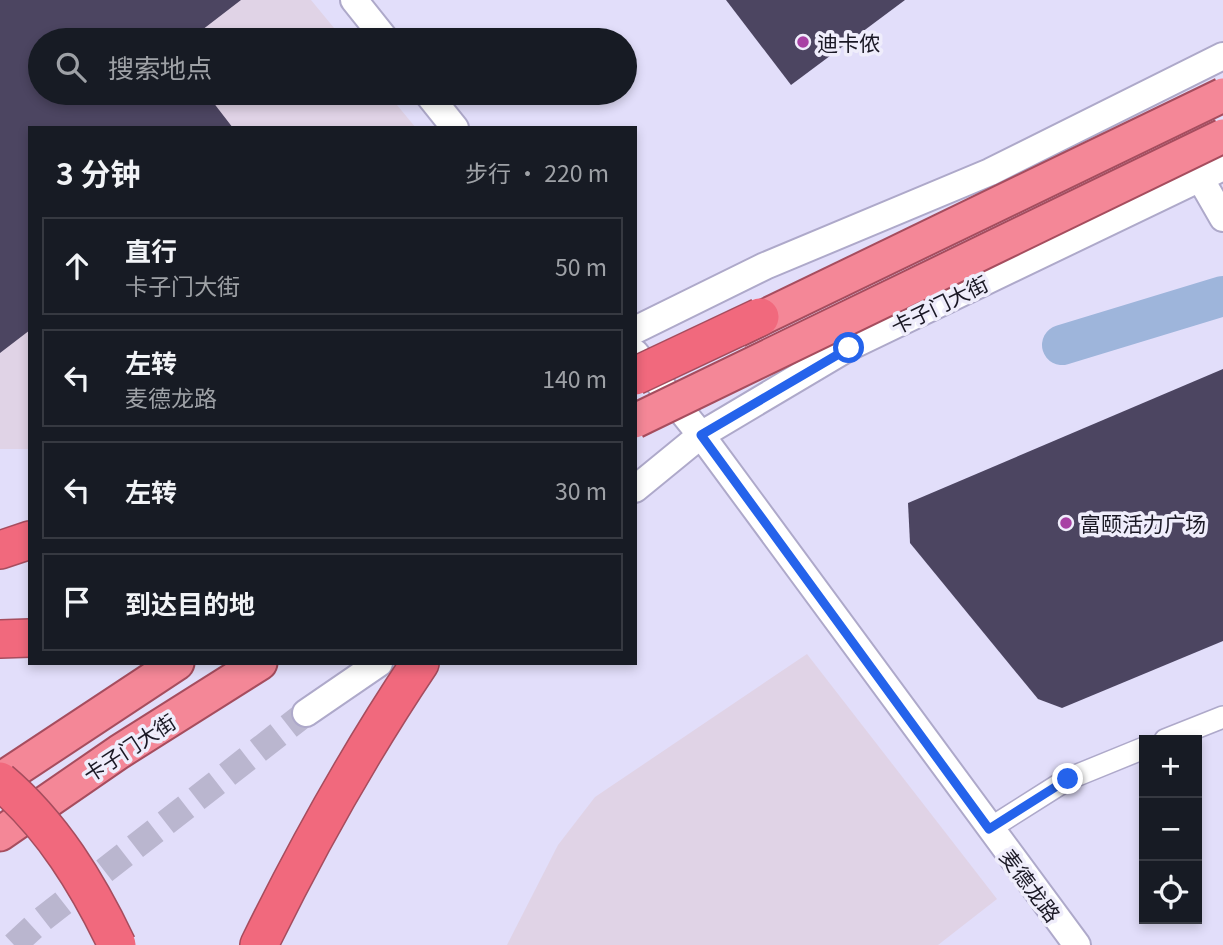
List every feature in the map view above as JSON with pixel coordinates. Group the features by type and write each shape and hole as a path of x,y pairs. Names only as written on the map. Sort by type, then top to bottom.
{"highway":[{"path":"637,375 1223,95"},
{"name":"卡子门大街","path":"637,420 1223,136"},
{"path":"637,389 760,317"},
{"path":"0,550 28,541"},
{"path":"0,639 28,638"},
{"name":"卡子门大街","path":"0,781 174,665"},
{"name":"卡子门大街","path":"0,834 119,752 257,665"},
{"path":"259,945 303,855 372,734 419,665"},
{"path":"0,781 50,832 82,878 117,945"},
{"path":"270,945 303,855"}],"street":[{"path":"354,0 376,28"},
{"path":"637,329 765,266 1002,166 1223,56"},
{"path":"437,105 453,126"},
{"path":"1215,175 1223,218"},
{"name":"卡子门大街","path":"637,487 701,435 849,348 1215,175"},
{"name":"麦德龙路","path":"637,355 701,435 1077,945"},
{"path":"306,713 376,665"},
{"path":"1178,735 1223,718"},
{"path":"989,829 1068,779 1139,750"}],"shaded area":[{"path":"0,0 311,0 334,28 28,28 28,105 397,105 414,126 28,126 28,449 0,449"},
{"path":"807,654 997,899 938,945 507,945 558,845 595,797"}],"building":[{"path":"0,0 241,0 205,28 28,28 28,105 215,105 231,126 28,126 28,332 0,353"},
{"name":"迪卡侬","path":"726,0 905,0 791,85"},
{"name":"富颐活力广场","path":"1223,369 1223,641 1062,708 1038,699 910,543 908,503"}],"waterway":[{"path":"1062,345 1223,296"}],"tunnel":[{"path":"14,945 40,921 306,713"}],"place":[{"name":"迪卡侬","path":"803,42"},
{"name":"富颐活力广场","path":"1066,523"}],"route":[{"path":"849,348 701,435 989,829 1068,779"}]}
